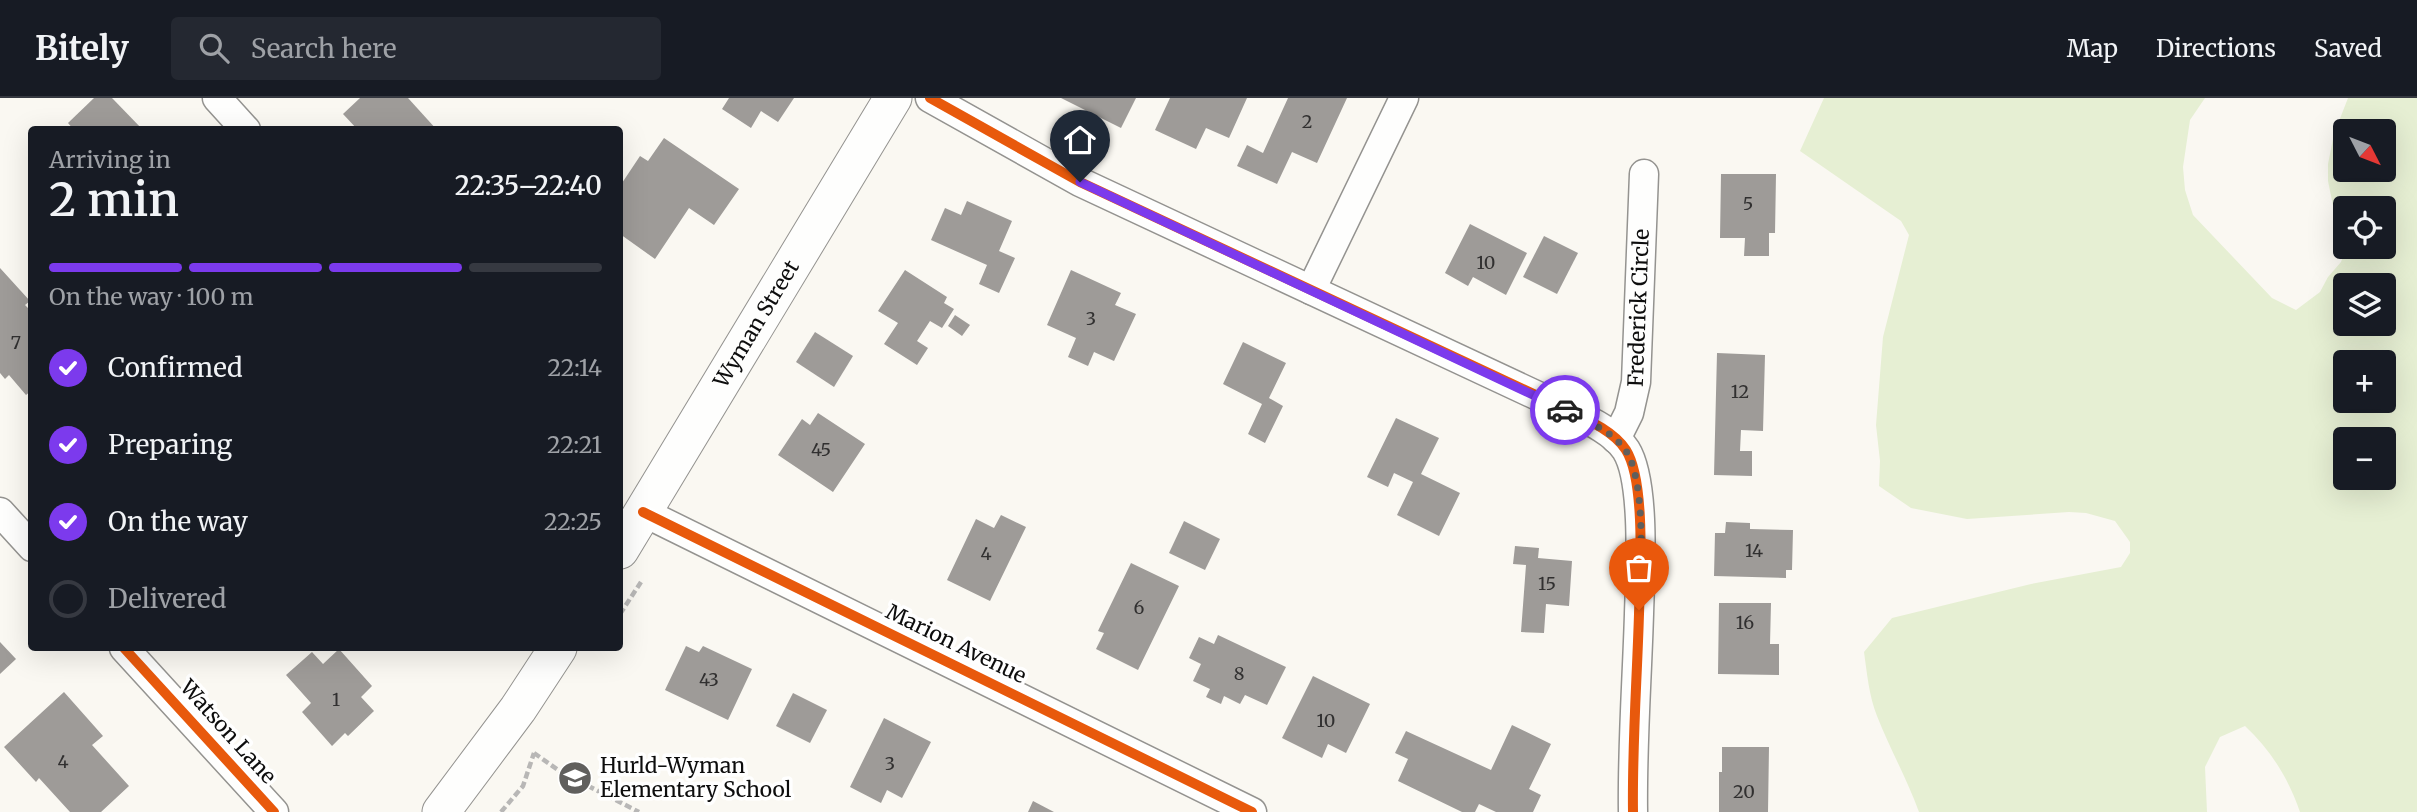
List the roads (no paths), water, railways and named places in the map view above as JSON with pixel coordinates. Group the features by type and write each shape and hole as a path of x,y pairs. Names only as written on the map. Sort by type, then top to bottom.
{"street":[{"path":"217,98 242,126"},
{"name":"Wyman Street","path":"628,529 893,98"},
{"path":"930,98 1080,182 1555,404 1616,439 1627,451 1633,466 1641,542 1633,812"},
{"path":"1311,290 1404,98"},
{"name":"Frederick Circle","path":"1616,439 1629,413 1636,382 1644,174"},
{"path":"0,512 28,543"},
{"name":"Marion Avenue","path":"628,529 1252,812"},
{"name":"Watson Lane","path":"127,651 274,812"},
{"path":"440,812 518,709 556,651"}],"place":[{"name":"Hurld-Wyman Elementary School","path":"575,778"}]}
